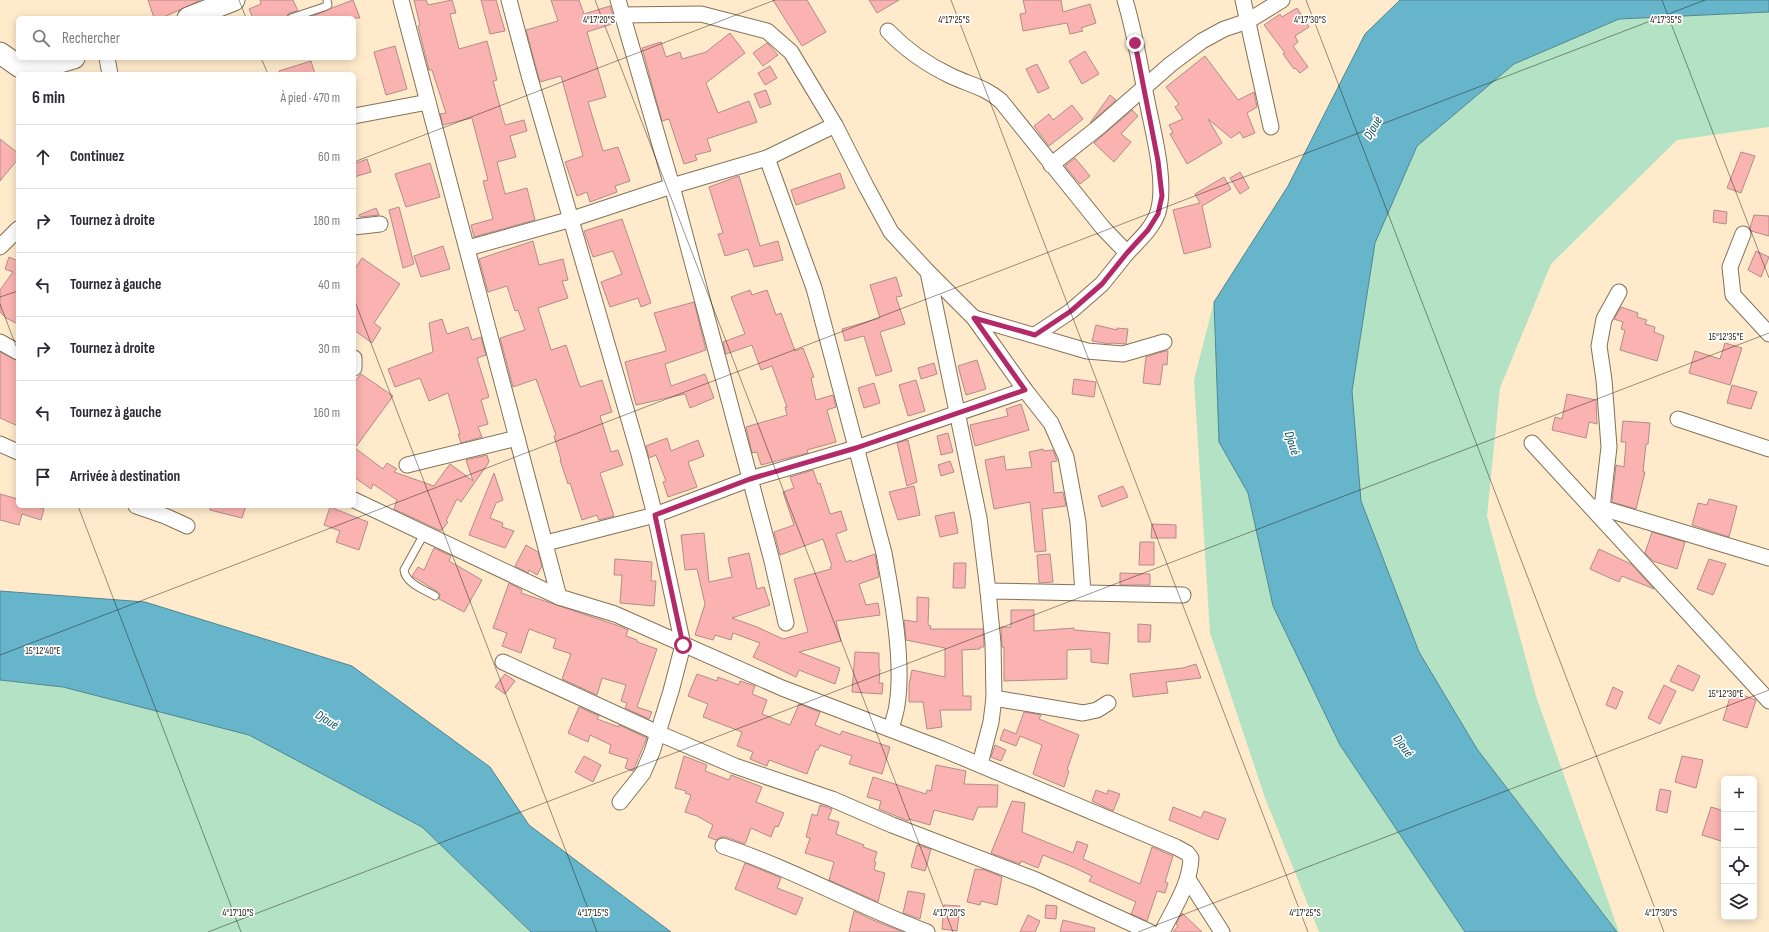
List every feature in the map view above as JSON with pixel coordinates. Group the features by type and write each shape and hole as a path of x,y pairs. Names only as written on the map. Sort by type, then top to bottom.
{"street":[{"path":"191,16 210,5 234,0"},
{"path":"401,0 468,248 498,371 560,597"},
{"path":"508,0 528,75 572,219 655,515 683,645 658,733 643,773 620,802"},
{"path":"618,0 672,186 772,561 786,623"},
{"path":"1035,335 1071,311 1102,284 1148,230 1158,214 1162,196 1158,161 1125,0"},
{"path":"1243,0 1271,127"},
{"path":"1051,166 1099,127 1171,64 1202,41 1224,29 1248,21 1282,0"},
{"path":"622,15 701,14 768,31 791,52 835,125 891,232 974,318 1025,390 1051,423 1066,457 1078,522 1083,593"},
{"path":"888,31 904,47 925,61 950,76 982,88 1001,101 1051,166 1103,228 1127,253"},
{"path":"0,54 22,71 67,60"},
{"path":"107,60 110,72"},
{"path":"356,116 428,102"},
{"path":"468,248 572,219 672,186 767,158 835,125"},
{"path":"767,158 814,288 884,553 891,593 898,657 899,683 897,705 891,729"},
{"path":"356,227 380,224"},
{"path":"0,247 16,231"},
{"path":"1743,234 1730,267 1734,295 1769,334"},
{"path":"928,272 979,518 988,591 993,643 994,698 991,722 980,764"},
{"path":"1596,507 1609,447 1604,380 1599,346 1604,319 1619,292"},
{"path":"974,318 1087,351 1123,354 1164,342"},
{"path":"0,342 16,351"},
{"path":"546,543 655,515 750,479 856,448 1025,390"},
{"path":"1678,419 1769,449"},
{"path":"406,465 517,438"},
{"path":"1532,443 1596,507 1769,701"},
{"path":"0,444 16,451"},
{"path":"356,501 560,597 615,614 782,688 980,764 1176,846 1187,853 1191,858 1188,879 1162,932"},
{"path":"1596,507 1769,558"},
{"path":"142,508 187,526"},
{"path":"988,591 1183,595"},
{"path":"503,662 658,733 735,766 832,799 892,825 1036,880 1150,932"},
{"path":"994,698 1083,713 1097,710 1108,703"},
{"path":"723,846 770,863 902,923 927,932"},
{"path":"1188,879 1222,932"}],"lane":[{"path":"297,16 328,5 327,0"},
{"path":"424,534 404,570 404,574 408,580 435,596"}],"green space":[{"path":"1769,12 1769,127 1677,140 1551,264 1500,388 1487,516 1536,696 1619,932 1617,932 1477,749 1419,652 1361,501 1352,391 1375,243 1417,146 1514,64 1619,19"},
{"path":"1214,302 1219,442 1248,493 1273,606 1341,745 1465,932 1319,932 1265,798 1210,633 1194,380"},
{"path":"0,680 63,687 249,735 422,827 531,932 0,932"}],"water":[{"name":"Djoué","path":"1400,0 1769,0 1769,12 1619,19 1514,64 1417,146 1375,243 1352,391 1361,501 1419,652 1477,749 1617,932 1465,932 1340,745 1273,606 1248,493 1219,442 1214,302 1288,186 1365,34"},
{"name":"Djoué","path":"0,591 145,602 352,666 490,767 529,825 671,932 531,932 422,827 249,735 63,687 0,680"}],"building":[{"path":"148,0 201,0 166,16 153,16"},
{"path":"260,0 293,0 298,11 289,13 287,16 252,16 249,9 261,4"},
{"path":"353,0 360,18 356,18 356,16 313,16"},
{"path":"414,0 426,0 428,5 452,0 456,13 450,14 459,49 487,41 497,80 493,81 505,125 524,120 527,131 510,136 516,157 497,162 505,194 527,188 535,220 474,237 471,225 493,219 483,181 488,180 472,118 443,125 440,114 446,113 432,70 429,70 418,26 420,25"},
{"path":"481,0 496,0 505,31 490,34"},
{"path":"551,0 579,0 584,14 610,6 615,23 587,32 606,97 588,102 603,151 618,147 630,181 615,186 617,192 590,202 587,192 577,196 565,162 583,156 561,76 540,82 526,30 558,21"},
{"path":"773,0 807,0 826,32 802,46"},
{"path":"869,0 899,0 877,13"},
{"path":"1023,0 1061,0 1063,12 1090,4 1096,23 1081,28 1083,31 1070,34 1067,23 1023,31 1020,14 1026,13"},
{"path":"1297,8 1309,27 1295,36 1298,42 1293,46 1308,67 1300,73 1295,68 1294,69 1283,54 1285,53 1264,25 1280,14 1282,17"},
{"path":"730,33 745,53 706,83 718,113 749,101 757,122 707,139 711,151 695,155 697,160 684,164 669,119 662,121 642,48 661,42 666,57 680,52 682,59 706,52"},
{"path":"767,43 778,55 763,66 753,53"},
{"path":"395,46 407,89 386,95 374,52"},
{"path":"1085,51 1099,74 1082,84 1069,61"},
{"path":"1205,56 1238,100 1254,92 1257,107 1247,113 1255,133 1243,138 1240,132 1231,138 1208,119 1222,143 1187,164 1170,134 1173,133 1169,125 1183,119 1175,107 1179,104 1166,87"},
{"path":"311,61 314,72 279,72"},
{"path":"1037,64 1049,88 1038,93 1026,69"},
{"path":"770,66 777,78 765,85 758,73"},
{"path":"766,90 771,104 760,108 754,94"},
{"path":"1110,95 1116,100 1090,123"},
{"path":"1072,105 1083,119 1049,146 1034,126 1049,114 1053,120"},
{"path":"1132,110 1138,116 1121,134 1131,142 1114,162 1094,143"},
{"path":"0,139 16,151 16,161 0,181"},
{"path":"1741,152 1755,156 1741,193 1727,188"},
{"path":"1075,158 1090,176 1080,184 1065,166"},
{"path":"367,159 371,172 356,176 356,163"},
{"path":"430,163 440,197 406,207 395,174"},
{"path":"1240,172 1249,188 1240,194 1230,178"},
{"path":"840,173 845,188 796,205 791,190"},
{"path":"739,176 760,246 778,241 783,260 754,267 748,249 725,256 718,234 723,233 709,187"},
{"path":"1224,177 1231,189 1202,206 1211,247 1184,254 1173,210 1200,203 1195,194"},
{"path":"399,207 414,264 403,268 389,210"},
{"path":"376,208 379,215 360,217 359,215"},
{"path":"1714,210 1727,212 1726,224 1713,222"},
{"path":"1754,215 1769,216 1769,236 1751,231 1750,228"},
{"path":"622,219 651,303 641,307 638,298 610,307 601,282 622,274 613,251 593,257 584,231"},
{"path":"533,241 539,265 563,259 568,280 562,281 568,298 538,308 551,350 566,345 580,387 602,380 612,412 600,416 611,452 618,450 623,465 600,473 614,516 599,520 597,515 582,520 570,483 568,484 560,460 554,436 556,435 536,379 513,387 500,338 525,330 518,310 515,311 507,286 488,292 479,259"},
{"path":"443,246 450,269 421,277 414,256"},
{"path":"1756,251 1769,257 1761,277 1748,270"},
{"path":"9,257 16,260 16,323 6,318 0,312 0,290 13,272 5,269"},
{"path":"362,258 400,284 374,323 381,328 372,343 356,331 356,267"},
{"path":"896,277 902,296 896,297 905,324 880,332 892,371 876,376 864,336 845,341 842,329 880,318 870,285"},
{"path":"750,290 752,295 767,290 776,315 781,313 795,351 803,348 814,377 811,378 816,400 833,395 836,407 827,410 836,442 807,450 808,453 761,465 757,452 752,453 746,427 787,415 785,407 787,407 772,366 761,370 752,345 726,354 723,342 745,334 731,297"},
{"path":"694,302 706,350 665,364 671,386 705,374 714,398 690,408 685,394 636,405 625,362 666,351 654,313"},
{"path":"1621,307 1638,313 1637,317 1647,320 1645,324 1655,327 1654,332 1664,336 1657,361 1620,350 1625,330 1621,329 1623,322 1614,319"},
{"path":"442,319 447,334 468,327 472,340 481,337 486,355 477,358 489,397 481,400 488,424 478,427 482,437 461,443 458,434 460,434 448,393 429,401 420,378 395,387 388,369 433,352 429,323"},
{"path":"1096,325 1117,330 1117,328 1128,329 1126,344 1110,344 1092,341"},
{"path":"1725,343 1742,348 1730,385 1689,373 1695,351 1720,359"},
{"path":"1168,351 1167,365 1163,364 1160,385 1143,383 1146,357"},
{"path":"0,352 16,360 16,425 0,418"},
{"path":"977,360 986,389 966,395 958,366"},
{"path":"934,363 937,374 921,379 918,368"},
{"path":"361,374 393,396 356,447 356,380"},
{"path":"1074,379 1096,382 1094,397 1072,394"},
{"path":"916,380 925,411 908,416 899,385"},
{"path":"874,383 880,403 864,408 858,388"},
{"path":"1732,385 1757,392 1751,409 1727,403"},
{"path":"1567,394 1596,400 1597,424 1589,422 1586,438 1552,430 1555,417 1562,419"},
{"path":"1021,404 1029,430 975,446 970,425 1008,416 1006,409"},
{"path":"1623,421 1650,423 1643,472 1645,472 1636,509 1612,502 1616,465 1624,467 1626,442 1621,442"},
{"path":"948,433 953,452 941,455 937,436"},
{"path":"667,438 671,451 698,440 704,456 688,462 697,487 668,497 663,482 666,481 656,455 649,458 646,446"},
{"path":"908,440 917,482 907,486 897,443"},
{"path":"356,449 383,469 387,463 397,469 394,472 434,486 450,464 473,481 466,460 487,455 489,462 461,502 457,499 446,521 448,522 441,531 394,509 397,500 373,484 371,489 356,478"},
{"path":"1043,449 1043,451 1053,450 1057,461 1051,462 1054,493 1063,492 1066,506 1042,509 1046,551 1035,552 1030,502 994,509 985,460 1004,456 1006,470 1032,467 1029,452"},
{"path":"950,461 954,472 941,476 938,465"},
{"path":"813,470 818,484 820,483 830,514 841,511 847,530 836,534 846,562 851,560 852,562 875,554 879,577 859,584 866,605 878,603 880,615 836,621 841,641 799,652 840,668 835,684 799,670 796,677 753,657 760,643 733,633 731,640 715,635 713,640 695,635 705,604 697,569 685,570 681,535 704,533 709,582 732,577 728,558 749,553 757,589 764,587 770,605 732,618 783,639 808,632 794,579 831,569 830,567 832,566 823,539 780,555 774,532 794,525 783,492 794,488 790,477"},
{"path":"494,473 503,500 496,503 490,518 503,523 502,527 514,531 505,548 469,535"},
{"path":"914,486 920,515 898,520 889,492"},
{"path":"1123,486 1128,497 1102,507 1098,496"},
{"path":"0,494 16,498 16,508 44,509 41,520 22,514 19,525 0,520"},
{"path":"1709,499 1737,506 1729,537 1692,525 1698,503 1707,505"},
{"path":"210,508 245,508 242,518 210,510"},
{"path":"330,508 368,522 359,550 336,542 340,531 324,525"},
{"path":"954,512 958,533 940,537 935,516"},
{"path":"1152,524 1176,525 1176,538 1151,538"},
{"path":"1652,532 1685,542 1677,569 1653,561 1645,553"},
{"path":"1140,542 1154,542 1154,565 1139,565"},
{"path":"526,545 538,552 542,566 537,575 529,570 528,573 515,566"},
{"path":"434,548 451,556 449,561 482,580 464,612 439,599 440,594 438,592 412,576 418,567 424,570"},
{"path":"1599,549 1631,564 1654,589 1622,576 1619,582 1590,569"},
{"path":"1050,554 1053,582 1039,583 1037,555"},
{"path":"615,559 652,562 651,581 656,581 654,606 620,603 622,575 614,575"},
{"path":"1709,559 1726,564 1713,595 1697,589"},
{"path":"954,563 966,563 965,588 953,588"},
{"path":"1120,573 1150,574 1150,585 1120,585"},
{"path":"509,583 522,590 521,593 628,630 626,636 637,640 637,642 657,649 637,707 652,712 649,719 625,708 627,703 621,701 626,685 602,678 597,695 562,679 571,654 553,648 556,639 529,629 521,653 502,646 507,633 493,628"},
{"path":"917,597 929,598 928,625 931,626 930,629 983,629 984,647 980,647 980,649 962,650 963,696 971,696 971,710 940,710 942,727 927,729 923,702 909,702 909,685 912,670 945,677 945,648 906,640 904,620 917,622"},
{"path":"1011,610 1034,610 1034,631 1074,628 1074,630 1110,633 1108,664 1091,662 1091,649 1067,650 1067,679 1004,681 1004,647 1002,647 1001,627 1011,627"},
{"path":"1138,624 1151,625 1150,642 1138,642"},
{"path":"855,652 879,653 879,683 883,683 882,694 852,692"},
{"path":"1196,664 1201,678 1166,682 1168,693 1133,697 1130,674 1183,668"},
{"path":"1678,665 1700,676 1693,691 1670,681"},
{"path":"505,674 515,681 505,694 495,687"},
{"path":"697,674 717,681 718,677 739,685 740,681 755,686 752,694 767,700 762,714 790,725 799,704 820,712 815,725 840,735 842,731 890,747 882,774 849,764 852,756 820,745 818,750 816,750 807,774 769,760 767,766 750,759 753,752 737,746 742,732 703,717 708,704 688,696"},
{"path":"1664,685 1676,691 1660,724 1648,718"},
{"path":"1613,687 1623,692 1616,709 1606,705"},
{"path":"1732,691 1756,700 1747,728 1723,720"},
{"path":"579,707 599,716 597,719 619,727 619,725 647,738 633,771 625,768 628,759 609,753 611,745 590,735 588,742 568,733"},
{"path":"1024,712 1041,715 1039,719 1079,735 1067,770 1069,771 1064,787 1033,774 1042,745 1020,736 1016,746 1000,740 1004,729 1016,734"},
{"path":"995,745 1006,750 1001,761 991,757"},
{"path":"584,756 601,765 593,782 575,772"},
{"path":"684,756 707,765 705,771 729,780 731,775 762,787 756,802 784,813 778,827 775,826 771,837 751,828 745,844 726,837 721,837 716,840 708,837 713,825 697,816 685,812 691,795 685,793 686,791 675,788"},
{"path":"1682,756 1703,760 1696,788 1675,782"},
{"path":"936,765 966,771 964,784 998,785 997,807 978,807 973,820 934,810 930,825 909,819 908,821 879,809 881,801 867,797 873,777 926,794 927,790 931,791"},
{"path":"1660,789 1671,791 1667,813 1656,810"},
{"path":"1096,790 1107,794 1108,790 1120,794 1113,811 1092,801"},
{"path":"1012,801 1025,803 1022,832 1073,853 1077,841 1088,845 1083,859 1140,884 1152,847 1173,856 1165,882 1168,883 1165,893 1157,891 1147,921 1131,914 1136,902 1089,881 1092,876 1073,867 1043,855 1038,868 1021,861 1020,864 991,853"},
{"path":"820,805 832,809 828,819 839,822 836,834 877,852 874,862 876,862 874,870 885,873 878,902 829,880 834,862 805,853 810,838 806,837 812,814 817,816"},
{"path":"1173,807 1201,818 1204,811 1226,819 1218,840 1169,820"},
{"path":"1711,807 1721,810 1721,841 1702,835"},
{"path":"917,845 931,849 925,871 911,867"},
{"path":"745,863 781,878 777,888 803,898 796,915 735,889"},
{"path":"975,869 985,870 1002,877 997,905 981,901 980,905 967,902"},
{"path":"908,891 925,894 920,919 903,913"},
{"path":"944,905 960,906 957,931 942,929"},
{"path":"1046,905 1057,906 1056,919 1045,918"},
{"path":"854,911 873,920 903,932 849,932"},
{"path":"1182,913 1202,932 1173,932 1178,926 1176,924"},
{"path":"1028,915 1040,921 1035,932 1020,932"},
{"path":"1063,920 1095,928 1094,932 1060,932"}],"route":[{"path":"683,645 675,601 655,515 750,479 856,448 1025,390 974,318 1035,335 1071,311 1102,284 1148,230 1158,214 1162,196 1158,161 1135,43"}]}
